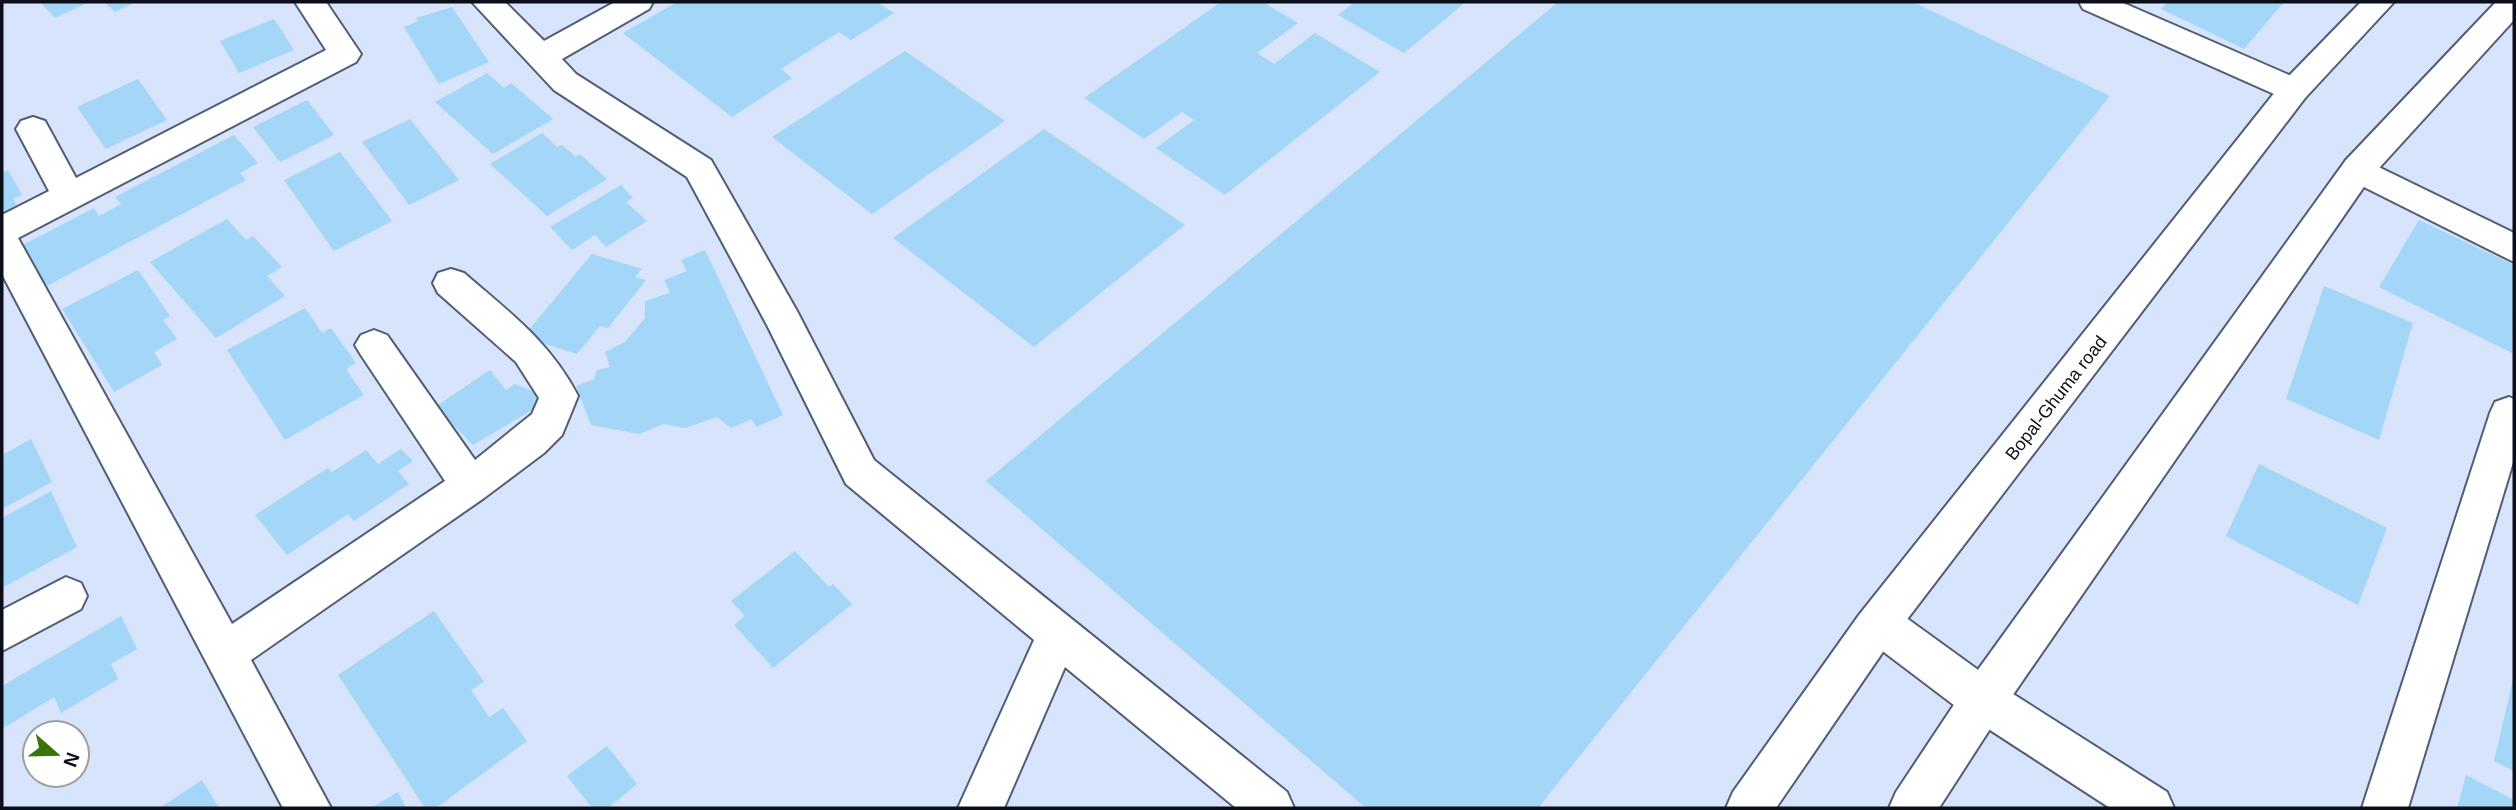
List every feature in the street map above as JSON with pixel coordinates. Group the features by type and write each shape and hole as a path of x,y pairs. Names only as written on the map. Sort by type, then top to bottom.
{"street":[{"path":"2,231 345,54 310,2"},
{"path":"487,2 565,82 699,169 784,321 860,472 1271,808"},
{"path":"541,57 638,2"},
{"path":"2094,2 2294,90"},
{"name":"Bopal-Ghuma road","path":"1749,808 1880,623 2294,90 2379,2"},
{"path":"1912,808 1983,700 2358,169 2513,2"},
{"path":"33,129 69,196"},
{"path":"2358,169 2514,249"},
{"path":"2,241 308,808"},
{"path":"225,653 470,486 548,424 559,396 529,351 451,283"},
{"path":"374,345 470,486"},
{"path":"2385,808 2509,413 2514,415"},
{"path":"2,632 66,596"},
{"path":"1880,623 1983,700 2151,808"},
{"path":"981,808 1058,634"}],"building":[{"path":"40,2 89,2 55,18"},
{"path":"104,2 136,2 115,12"},
{"path":"677,2 877,2 894,13 851,40 839,32 781,69 792,78 732,117 623,33"},
{"path":"1221,2 1263,2 1298,23 1257,53 1274,64 1315,33 1380,72 1225,195 1156,148 1194,120 1182,112 1144,139 1084,98"},
{"path":"1355,2 1466,2 1404,53 1338,15"},
{"path":"1558,2 1913,2 2110,96 1538,808 1366,808 986,481"},
{"path":"2168,2 2284,2 2244,49 2161,9"},
{"path":"452,7 489,62 439,84 404,27 418,21 416,18"},
{"path":"274,19 294,50 239,73 220,41"},
{"path":"905,51 1005,121 872,214 772,137"},
{"path":"487,73 504,88 511,83 553,119 493,154 435,102"},
{"path":"138,79 167,120 106,149 77,107"},
{"path":"307,100 334,135 280,162 253,127"},
{"path":"410,119 459,180 409,205 362,142"},
{"path":"1044,129 1185,225 1034,347 893,238"},
{"path":"542,133 557,147 562,145 576,157 580,154 607,179 547,216 490,164"},
{"path":"234,135 258,163 240,173 246,180 43,288 15,249 94,208 99,216 121,204 115,197"},
{"path":"340,152 392,221 334,251 284,180"},
{"path":"8,170 22,195 13,199 20,212 2,220 2,173"},
{"path":"621,185 633,198 626,202 647,221 606,247 595,235 572,250 550,227"},
{"path":"227,219 246,240 253,236 282,267 267,276 285,296 216,338 150,262"},
{"path":"2419,220 2514,265 2512,353 2379,287"},
{"path":"705,250 783,415 756,427 752,419 731,428 717,417 685,428 664,424 639,434 591,425 576,386 594,379 597,370 610,367 605,352 625,342 645,318 645,301 670,293 664,280 687,271 681,260"},
{"path":"592,254 642,269 635,277 646,280 608,328 600,326 577,354 523,337"},
{"path":"138,270 170,316 163,320 177,339 154,352 162,365 114,392 62,309"},
{"path":"2324,286 2413,323 2379,440 2286,399"},
{"path":"305,308 322,333 331,328 356,363 346,369 364,395 285,440 227,350"},
{"path":"490,370 506,390 515,384 551,399 473,445 435,407"},
{"path":"31,439 52,482 2,509 2,455"},
{"path":"401,449 413,461 398,471 409,484 354,521 348,514 287,555 255,515 328,468 332,472 366,450 378,464"},
{"path":"2259,464 2387,528 2358,605 2226,536"},
{"path":"51,491 77,547 2,588 2,518"},
{"path":"795,551 829,587 833,584 852,604 773,668 734,625 745,616 731,601"},
{"path":"434,611 484,682 471,690 489,717 503,708 527,741 436,808 425,808 338,675"},
{"path":"121,616 137,649 111,664 118,679 61,713 54,697 2,729 2,686"},
{"path":"2514,680 2514,771 2494,761"},
{"path":"607,746 637,784 608,808 592,808 567,776"},
{"path":"2466,775 2514,800 2514,808 2457,808"},
{"path":"202,780 219,808 160,808"},
{"path":"398,792 406,808 371,808"}]}
